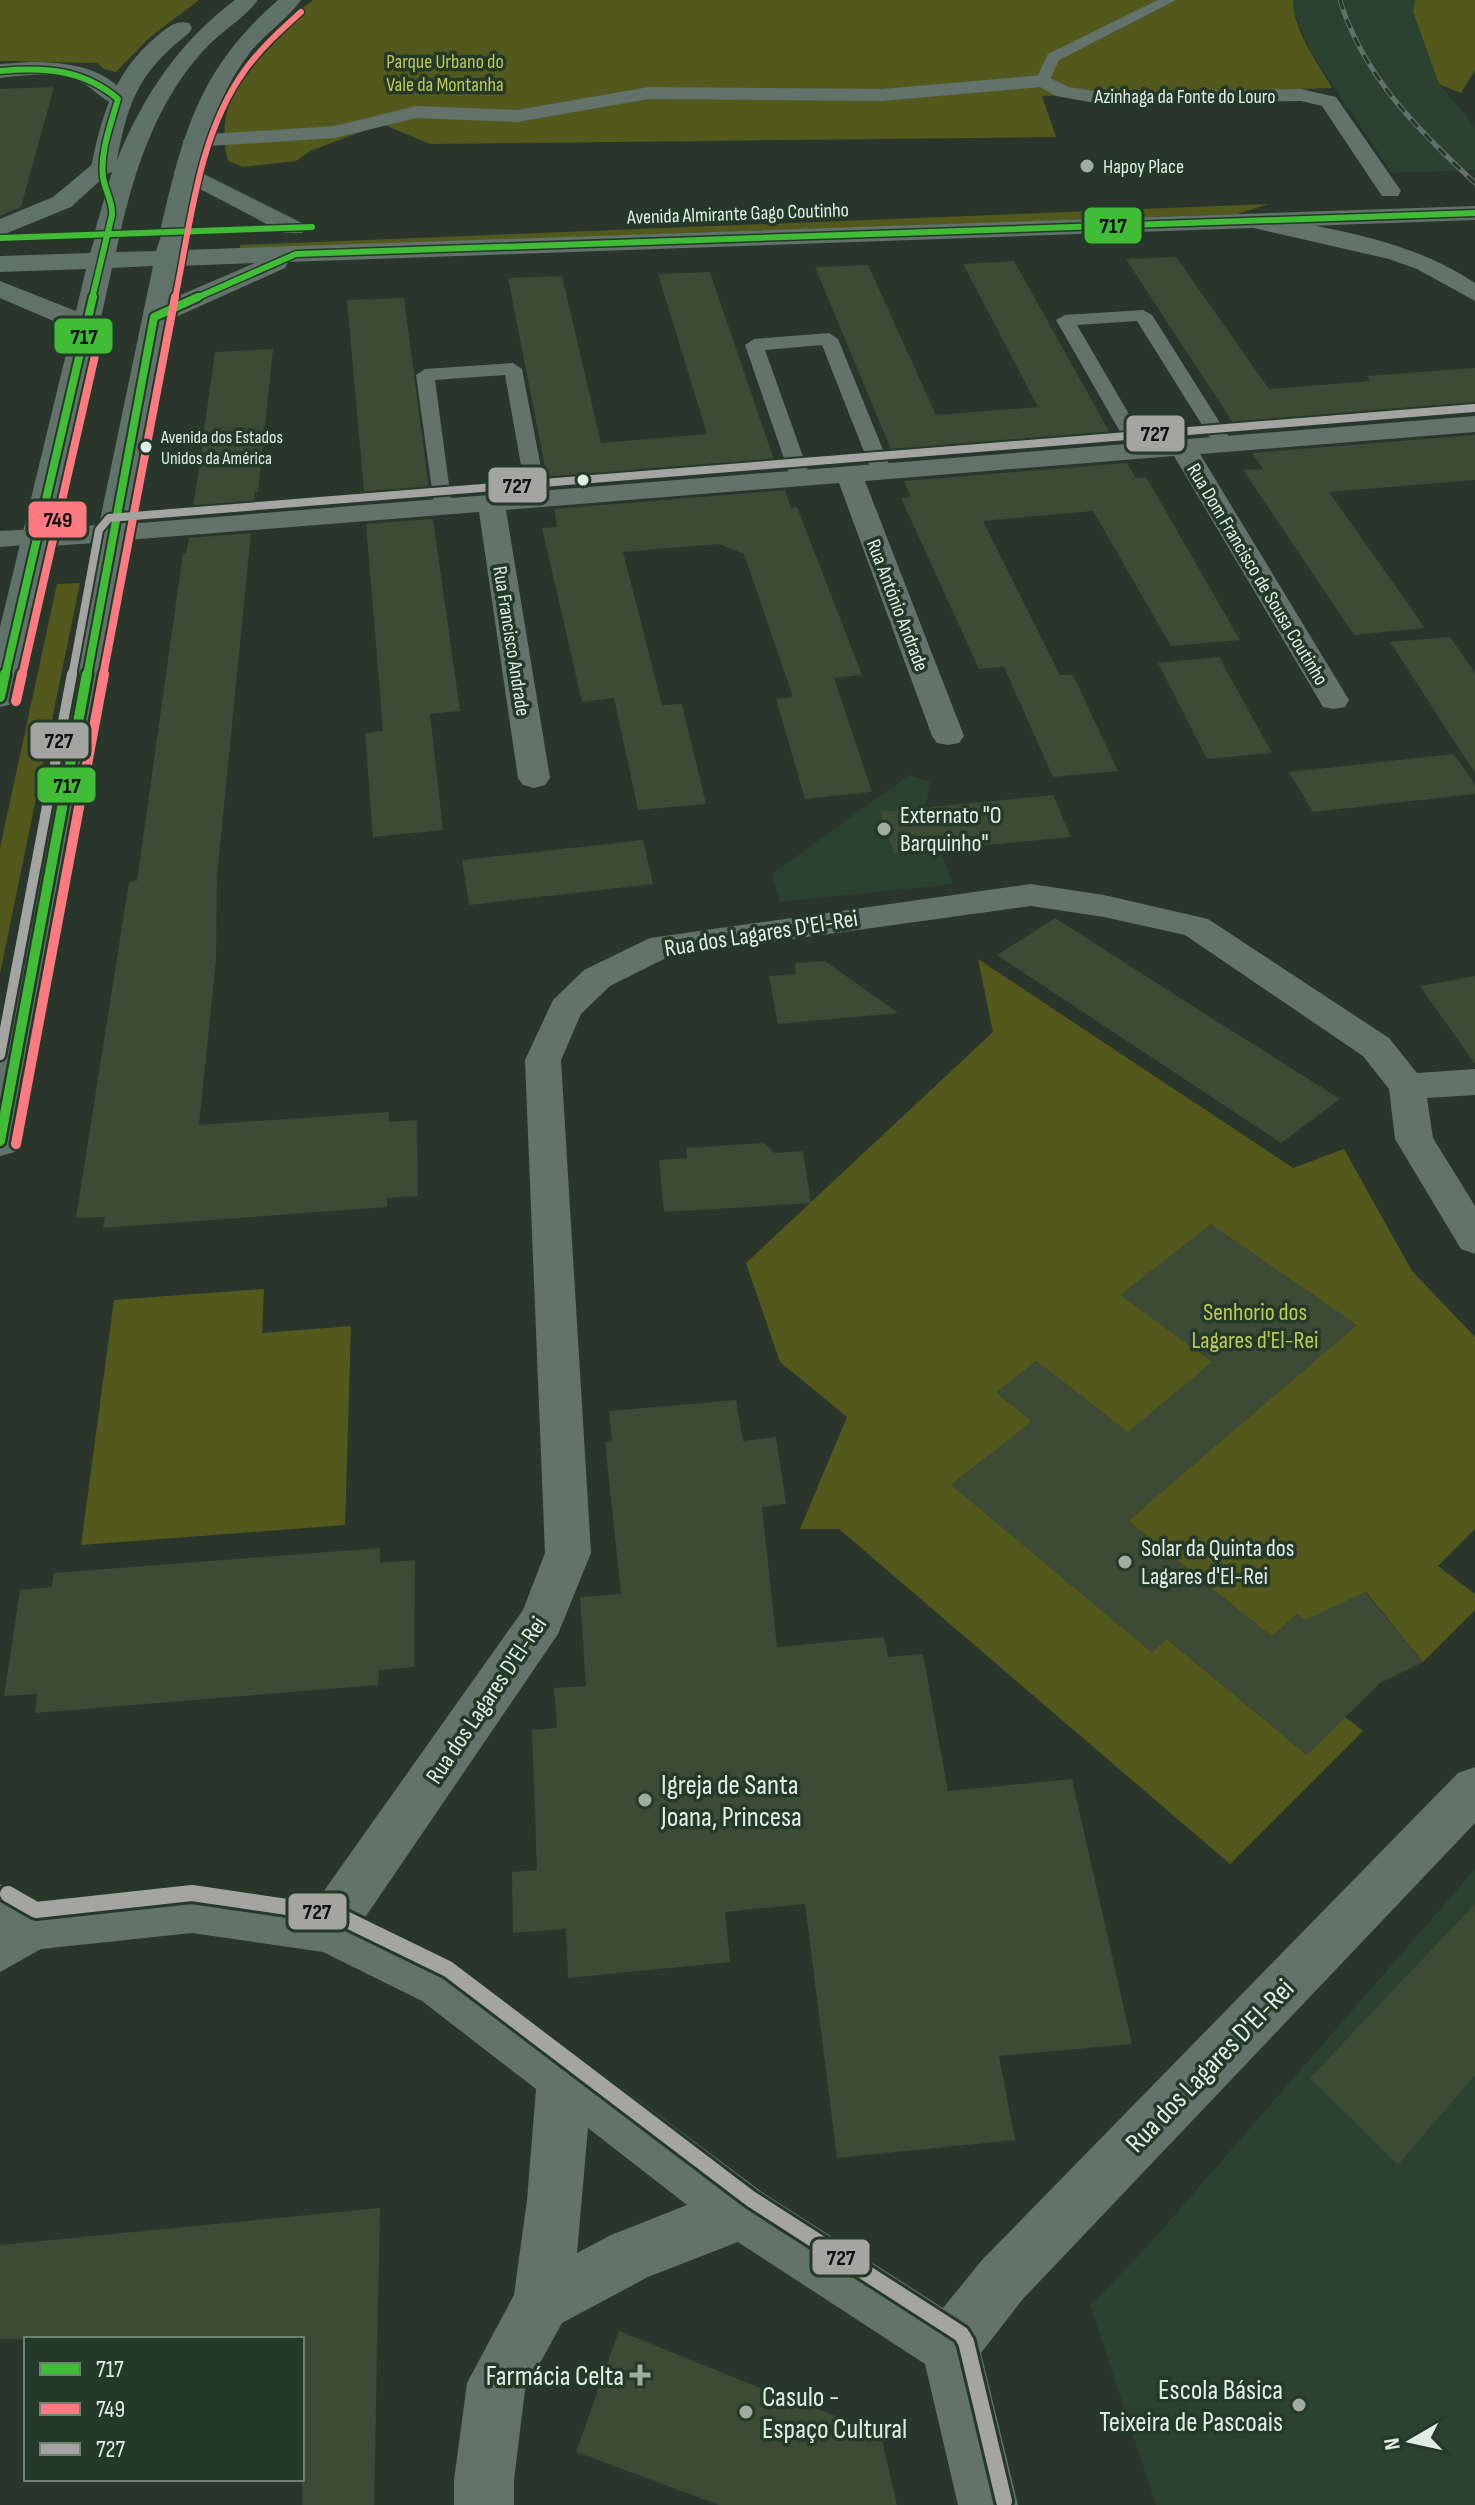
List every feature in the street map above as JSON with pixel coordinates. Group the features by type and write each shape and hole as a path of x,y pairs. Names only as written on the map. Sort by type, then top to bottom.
{"highway":[{"path":"113,204 106,198 103,167 118,99 126,82 158,45 218,0"},
{"path":"107,234 113,204 140,130 168,78 198,40 248,0"},
{"path":"173,232 203,110 225,68 244,43 291,0"}],"main road":[{"path":"0,71 37,68 73,72 107,85 118,99"},
{"path":"0,228 62,202 103,167"},
{"path":"154,317 294,241 186,172"},
{"path":"1358,192 1421,190"},
{"path":"1383,216 1390,191"},
{"name":"Avenida Almirante Gago Coutinho","path":"0,238 173,232 294,241 1253,221 1439,215 1474,198"},
{"name":"Avenida Almirante Gago Coutinho","path":"0,264 167,258 294,241 338,227"},
{"path":"0,1141 154,317 173,232"},
{"path":"0,697 107,234"},
{"path":"0,289 86,325"},
{"path":"38,537 115,533"}],"street":[{"path":"193,141 335,132 416,112 517,116 649,93 882,95 1043,81 1053,57 1169,0"},
{"name":"Azinhaga da Fonte do Louro","path":"1043,81 1063,92 1101,98 1301,95 1329,101 1390,191"},
{"path":"1253,221 1360,244 1417,261 1452,275 1475,294"},
{"path":"1141,452 1065,320 1143,315 1224,445"},
{"path":"801,479 754,345 829,339 882,472"},
{"path":"442,507 425,375 513,369 537,499"},
{"path":"115,533 1475,424"},
{"name":"Rua Dom Francisco de Sousa Coutinho","path":"1183,448 1334,700"},
{"name":"Rua António Andrade","path":"849,475 948,736"},
{"name":"Rua Francisco Andrade","path":"491,503 534,778"},
{"path":"0,539 38,537"},
{"name":"Rua dos Lagares D'El-Rei","path":"328,1928 542,1620 568,1553 543,1060 566,1008 597,978 662,946 1031,895 1104,906 1196,927 1376,1047 1407,1086"},
{"path":"1475,1082 1407,1086 1414,1139 1475,1239"},
{"name":"Rua dos Lagares D'El-Rei","path":"950,2346 1002,2280 1475,1789"},
{"path":"11,1927 192,1909 328,1928 440,1983 742,2212 950,2346 988,2505"},
{"path":"484,2505 484,2480 496,2383 542,2303 555,2200 564,2079"},
{"path":"542,2303 631,2255 742,2212"}],"shaded area":[{"path":"1293,0 1415,0 1413,13 1439,84 1475,127 1475,170 1392,173 1310,51 1293,10"},
{"name":"Externato \"O Barquinho\"","path":"909,775 930,782 925,808 953,884 780,902 772,874"},
{"name":"Escola Básica Teixeira de Pascoais","path":"1475,1869 1475,2505 1156,2505 1090,2305 1145,2249"}],"green space":[{"path":"0,0 199,0 150,37 116,72 104,69 97,63 0,61"},
{"name":"Parque Urbano do Vale da Montanha","path":"313,0 1293,0 1301,34 1332,88 1042,96 1056,137 430,144 382,124 310,151 296,161 243,167 228,161 224,136 227,113 245,69 277,31"},
{"path":"1415,0 1475,0 1475,70 1461,93 1439,84 1413,12"},
{"path":"1269,204 1237,214 240,249 240,245"},
{"path":"80,583 0,974 0,848 57,584"},
{"name":"Senhorio dos Lagares d'El-Rei","path":"978,959 1293,1168 1344,1149 1412,1271 1475,1337 1475,1529 1438,1566 1475,1594 1475,1610 1423,1662 1366,1592 1332,1608 1388,1679 1383,1681 1297,1614 1272,1637 1128,1521 1182,1474 1036,1361 997,1393 1078,1458 989,1455 952,1484 1167,1639 1307,1755 1345,1717 1363,1731 1230,1864 839,1529 800,1529 847,1417 780,1362 746,1263 993,1032"},
{"path":"264,1289 262,1333 351,1326 345,1525 81,1545 114,1300"}],"building":[{"path":"54,87 21,207 0,216 0,89"},
{"path":"1176,257 1269,389 1370,381 1367,376 1475,368 1475,413 1239,432 1126,259"},
{"path":"1014,261 1115,442 895,459 815,267 868,265 936,415 1038,407 963,264"},
{"path":"710,272 777,469 549,487 508,278 562,276 601,443 707,434 658,274"},
{"path":"404,298 430,497 365,502 347,300"},
{"path":"273,349 258,492 255,492 253,511 192,516 215,352"},
{"path":"1475,435 1475,480 1329,492 1425,628 1354,635 1243,470 1263,469 1252,453"},
{"path":"1127,463 1136,478 1146,477 1240,640 1171,646 1093,511 983,521 1060,675 1073,675 1118,771 1053,777 1004,667 979,669 901,498 911,497 904,481"},
{"path":"785,490 791,508 797,507 862,675 834,678 872,792 805,799 776,699 793,697 744,554 719,544 623,552 662,705 682,704 706,804 638,810 614,698 582,702 542,528 557,527 554,509"},
{"path":"433,519 460,711 430,714 443,830 373,837 365,733 383,731 366,524"},
{"path":"251,533 217,876 216,960 199,1125 389,1112 389,1122 417,1120 418,1196 387,1198 387,1207 103,1228 105,1217 76,1218 129,882 137,881 183,553 186,553 189,538"},
{"path":"1450,637 1475,673 1475,773 1390,642"},
{"path":"1219,657 1272,753 1207,759 1158,663"},
{"path":"1454,754 1475,785 1475,794 1313,812 1289,772"},
{"path":"1053,795 1071,837 894,854 880,812"},
{"path":"643,840 653,884 469,905 462,860"},
{"path":"1055,918 1340,1099 1281,1143 997,955"},
{"path":"825,961 898,1013 778,1024 769,976 796,974 795,963"},
{"path":"1475,976 1475,1064 1420,986"},
{"path":"764,1143 775,1153 803,1151 811,1203 664,1212 659,1160 687,1158 686,1148"},
{"path":"1211,1224 1357,1325 1128,1521 1272,1637 1297,1614 1305,1620 1365,1592 1423,1662 1380,1683 1307,1755 1167,1639 1152,1653 951,1485 1032,1421 996,1392 1036,1361 1128,1432 1212,1362 1120,1295"},
{"path":"736,1400 743,1441 776,1437 786,1504 762,1507 777,1647 884,1637 888,1657 923,1654 948,1791 1072,1779 1132,2044 999,2056 1015,2140 837,2158 805,1904 725,1912 730,1962 568,1978 566,1929 513,1933 512,1872 537,1870 532,1730 557,1728 554,1688 586,1686 580,1597 621,1594 605,1442 612,1441 609,1411"},
{"path":"380,1548 380,1563 415,1560 414,1667 379,1670 378,1685 35,1713 37,1694 4,1696 20,1590 52,1587 54,1573"},
{"path":"1475,1904 1475,2075 1398,2165 1310,2078"},
{"path":"380,2208 374,2505 302,2505 304,2337 0,2339 0,2245"},
{"path":"619,2331 780,2396 880,2431 897,2505 719,2505 576,2452"}],"railway":[{"path":"1340,0 1350,28 1378,77 1413,122 1475,183"}],"transit line":[{"name":"749","path":"16,1144 163,354 208,142 224,104 245,70 270,40 301,12"},
{"name":"717","path":"0,71 48,69 78,74 106,88 118,99 103,166 103,179 113,204 112,215 0,697"},
{"name":"717","path":"0,1141 154,317 296,254 1475,213"},
{"name":"717","path":"0,238 312,227"},
{"name":"749","path":"16,701 99,338"},
{"name":"727","path":"0,1055 99,530 109,518 1474,408"},
{"name":"727","path":"8,1894 36,1910 192,1893 335,1914 448,1969 751,2199 961,2334 966,2342 1004,2501"}],"place":[{"name":"Hapoy Place","path":"1087,166"},
{"name":"Avenida dos Estados Unidos da América","path":"146,447"},
{"name":"Externato \"O Barquinho\"","path":"884,829"},
{"name":"Solar da Quinta dos Lagares d'El-Rei","path":"1125,1562"},
{"name":"Igreja de Santa Joana, Princesa","path":"645,1800"},
{"name":"Farmácia Celta","path":"640,2375"},
{"name":"Escola Básica Teixeira de Pascoais","path":"1299,2405"},
{"name":"Casulo - Espaço Cultural","path":"746,2412"}]}
